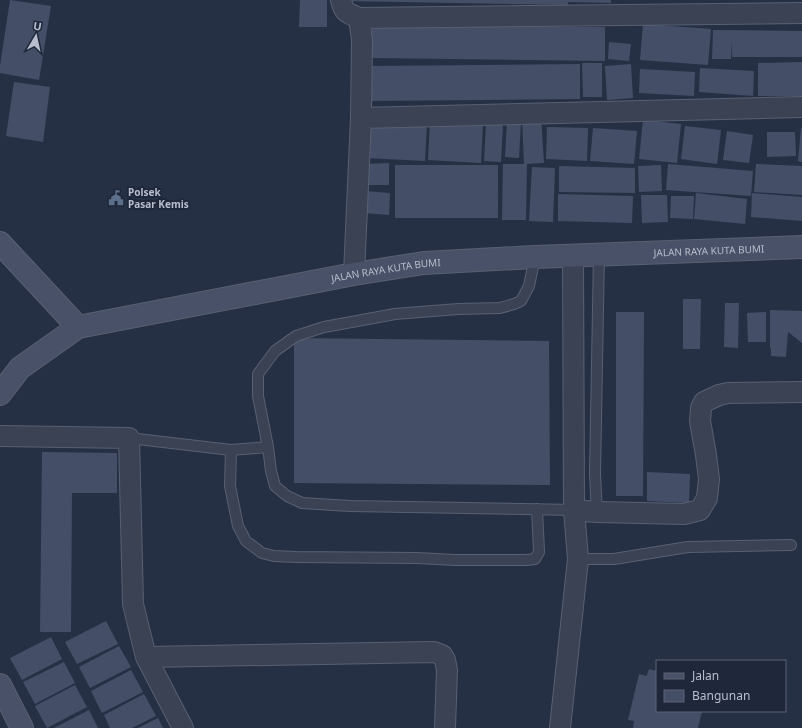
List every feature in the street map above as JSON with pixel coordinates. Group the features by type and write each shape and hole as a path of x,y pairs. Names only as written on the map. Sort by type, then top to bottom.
{"street":[{"path":"341,0 344,9 348,13 359,18 622,7 778,6 802,13"},
{"path":"354,274 361,118 362,40 359,18"},
{"path":"361,118 802,107"},
{"path":"0,244 78,327"},
{"name":"JALAN RAYA KUTA BUMI","path":"0,394 20,368 78,327 354,274 424,263 535,256 802,247"},
{"path":"560,728 578,559 574,510 573,255"},
{"path":"574,510 684,514 700,510 707,498 709,479 700,421 701,408 704,402 719,394 728,393 802,392"},
{"path":"0,436 129,438 133,604 146,657 183,728"},
{"path":"146,657 434,652 442,655 445,660 447,670 445,728"},
{"path":"0,685 22,728"}],"lane":[{"path":"597,512 595,474 599,254"},
{"path":"535,256 529,286 521,301 514,304 500,308 458,309 394,314 324,327 296,336 275,351 258,374 258,396 275,486 287,496 302,503 350,506 574,510"},
{"path":"129,438 231,450 268,447"},
{"path":"231,450 230,486 238,526 246,541 262,553 274,556 455,560 535,559 539,552 537,510"},
{"path":"578,559 614,559 688,547 792,545"}],"building":[{"path":"10,0 51,6 39,80 0,73"},
{"path":"300,0 327,0 327,27 299,27"},
{"path":"343,0 611,0 611,3 568,2 568,5"},
{"path":"643,24 711,29 708,65 640,60"},
{"path":"372,25 605,27 605,61 372,58"},
{"path":"713,30 802,31 802,57 732,57 731,41 731,59 712,59"},
{"path":"609,42 631,44 629,61 608,59"},
{"path":"802,62 802,96 758,96 758,63"},
{"path":"582,63 602,63 602,97 583,97"},
{"path":"580,64 580,99 367,101 367,66"},
{"path":"631,64 633,98 607,100 605,66"},
{"path":"700,68 754,71 753,96 699,92"},
{"path":"640,69 695,72 694,96 639,93"},
{"path":"14,82 50,87 43,142 6,136"},
{"path":"541,117 544,163 524,164 522,118"},
{"path":"430,120 483,123 481,163 428,160"},
{"path":"507,120 521,121 519,158 505,157"},
{"path":"643,120 681,124 677,163 639,159"},
{"path":"366,121 427,125 425,161 364,158"},
{"path":"486,124 503,125 501,162 484,161"},
{"path":"685,126 721,130 717,164 681,159"},
{"path":"547,127 588,128 587,161 546,159"},
{"path":"593,128 637,131 634,164 590,161"},
{"path":"802,128 802,162 798,161"},
{"path":"727,131 753,135 749,163 723,160"},
{"path":"767,132 795,132 796,156 767,157"},
{"path":"389,163 389,185 366,185 365,164"},
{"path":"503,164 527,164 526,220 502,220"},
{"path":"668,164 753,171 751,196 666,190"},
{"path":"756,164 802,166 802,195 754,192"},
{"path":"395,165 498,165 498,218 395,218"},
{"path":"661,165 662,191 639,192 638,166"},
{"path":"559,166 635,168 635,193 559,192"},
{"path":"532,167 555,168 553,222 529,221"},
{"path":"364,191 390,193 389,215 363,213"},
{"path":"696,193 747,199 745,224 694,219"},
{"path":"752,193 802,197 802,221 751,217"},
{"path":"558,194 633,196 632,223 558,221"},
{"path":"641,195 667,195 668,222 642,223"},
{"path":"671,196 694,196 693,219 670,218"},
{"path":"683,299 701,299 700,349 683,349"},
{"path":"725,303 739,303 738,348 724,347"},
{"path":"770,310 802,311 802,343 788,332 786,357 771,356"},
{"path":"616,312 644,312 643,496 616,496"},
{"path":"766,312 766,342 748,342 747,313"},
{"path":"294,338 549,341 550,485 294,483"},
{"path":"42,452 117,453 117,493 72,493 71,632 40,632"},
{"path":"647,472 690,474 689,503 647,501"},
{"path":"106,621 118,644 77,664 65,642"},
{"path":"51,637 62,659 22,680 10,658"},
{"path":"119,646 131,667 90,688 79,667"},
{"path":"64,662 75,683 35,704 23,682"},
{"path":"649,669 656,671 656,712 702,712 698,728 633,728 634,721 628,720 639,674 647,675"},
{"path":"131,670 143,692 102,713 91,691"},
{"path":"75,685 87,707 47,728 35,706"},
{"path":"144,694 156,716 132,728 110,728 104,715"},
{"path":"89,710 98,728 54,728"},
{"path":"158,718 163,728 138,728"}],"place":[{"name":"Polsek Pasar Kemis","path":"116,198"}]}
